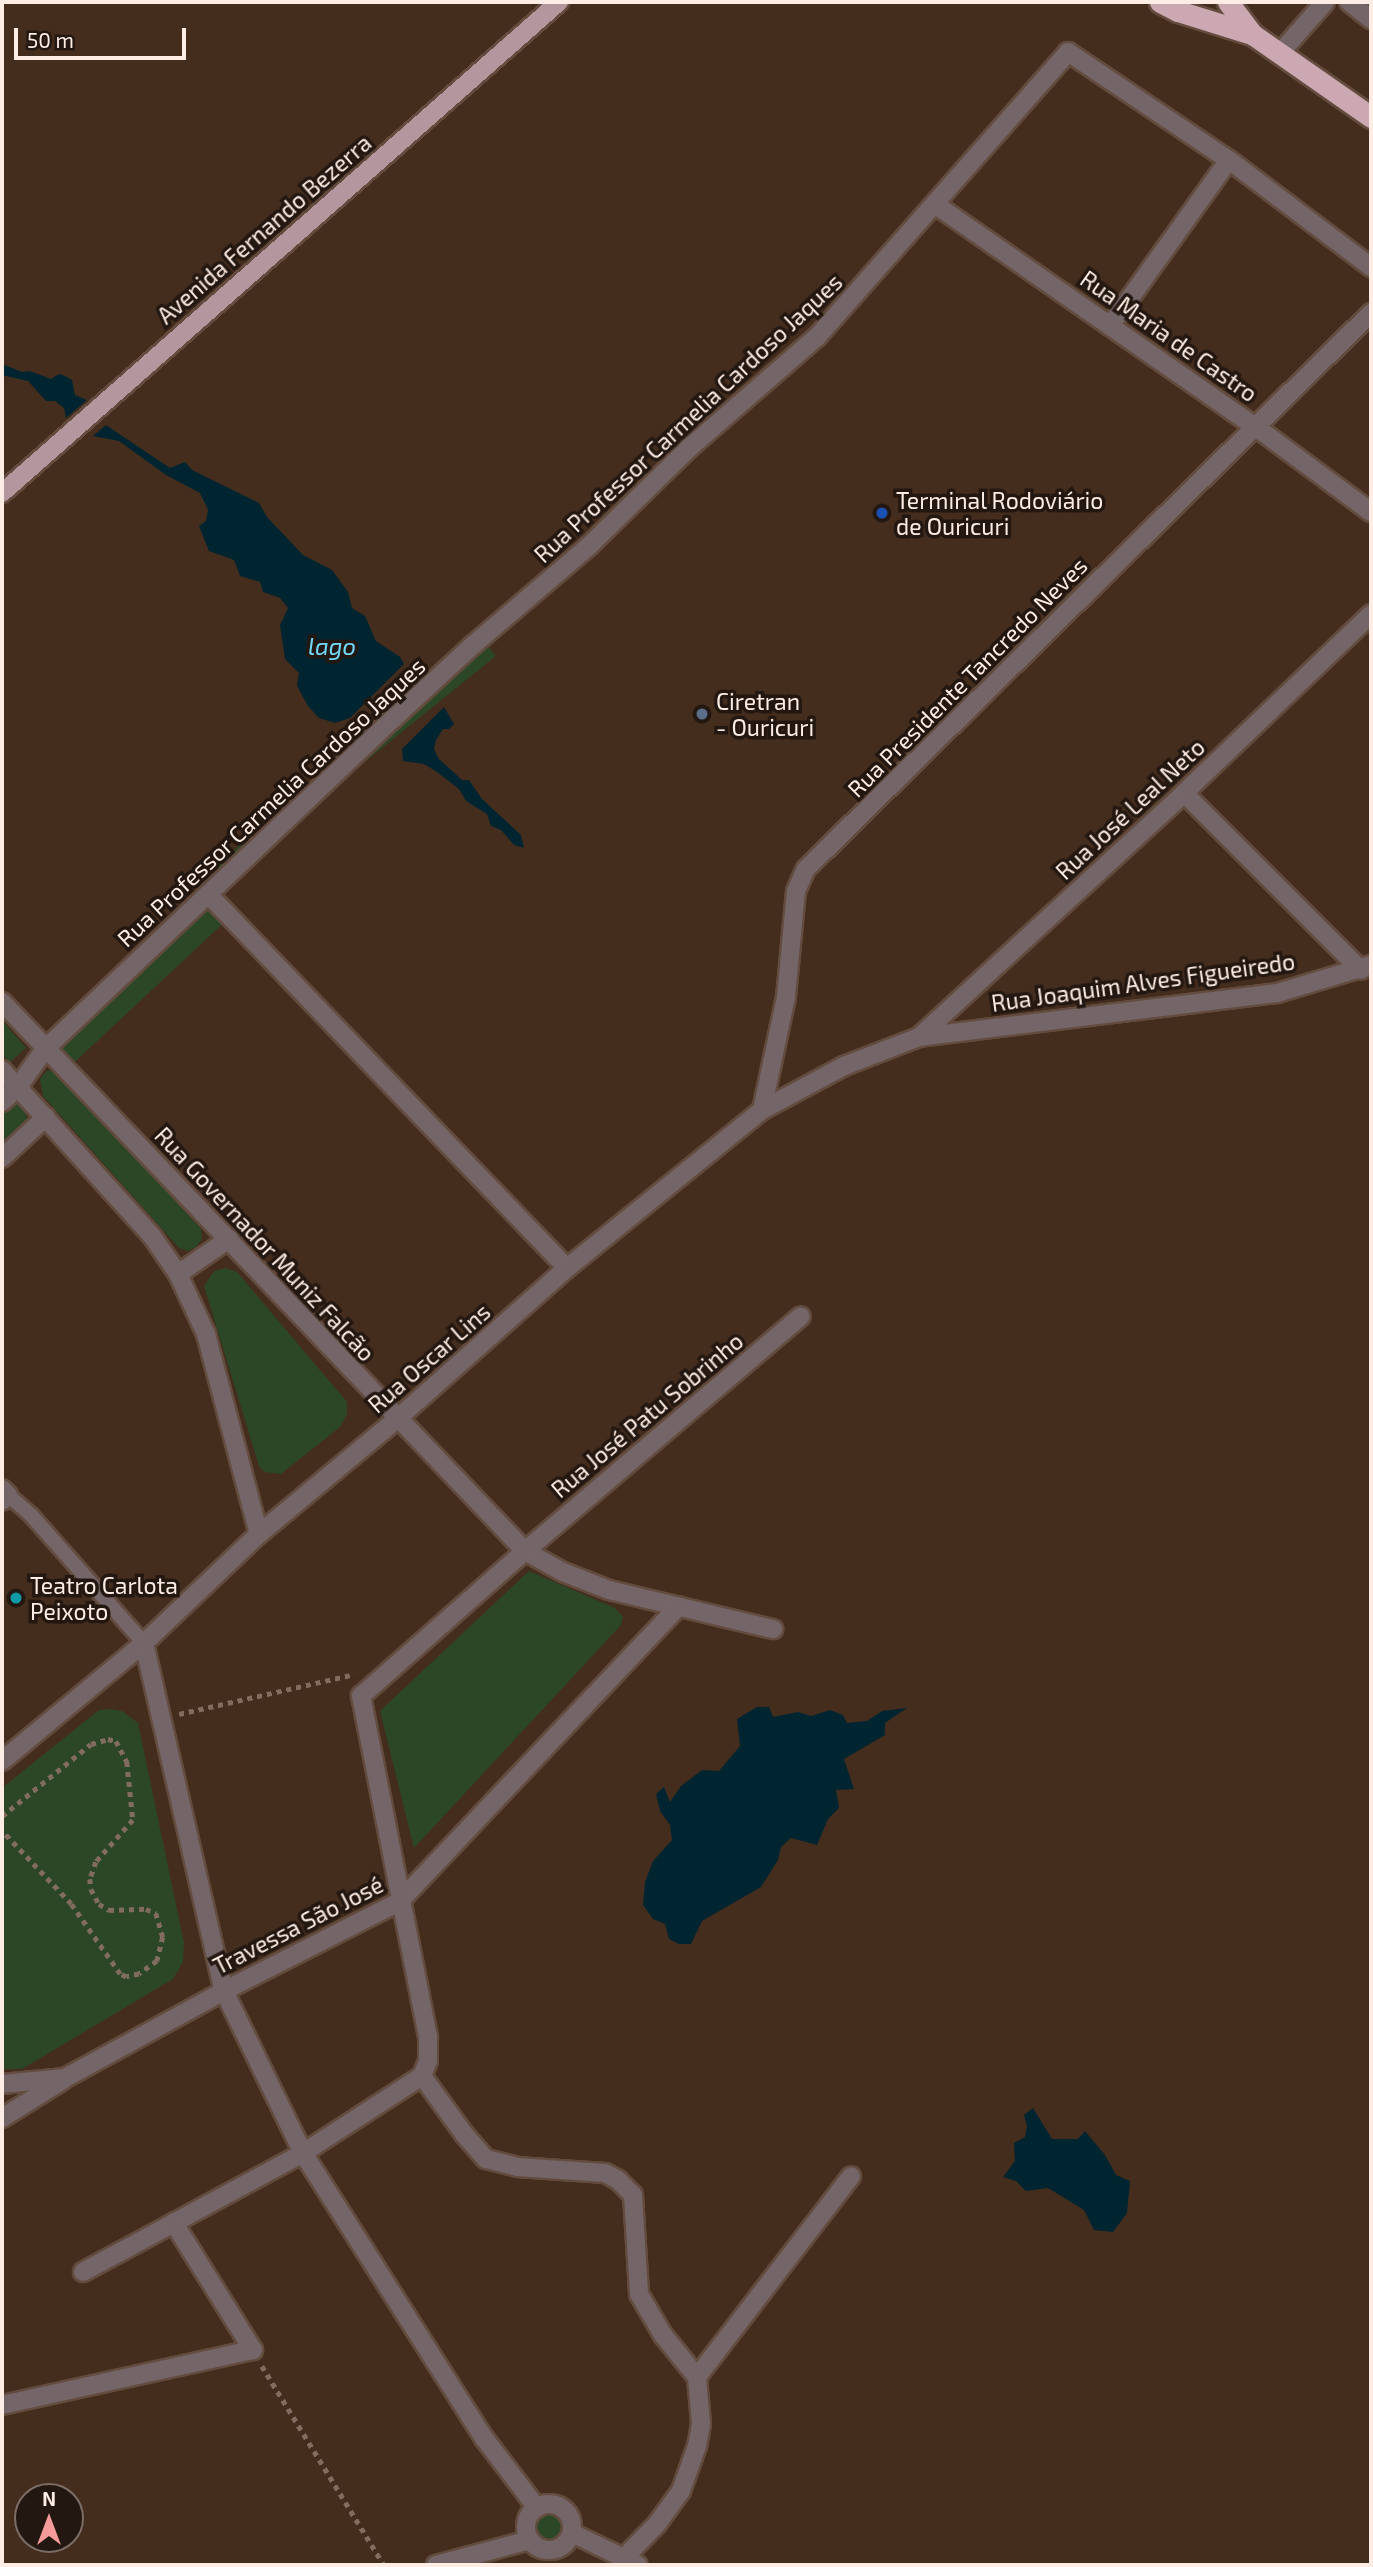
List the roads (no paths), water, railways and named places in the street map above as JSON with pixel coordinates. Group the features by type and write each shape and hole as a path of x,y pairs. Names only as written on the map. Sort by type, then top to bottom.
{"highway":[{"path":"1160,2 1178,12 1252,34 1371,117"},
{"path":"1228,2 1252,34"}],"main road":[{"name":"Avenida Fernando Bezerra","path":"2,494 559,2"}],"street":[{"path":"1280,53 1325,2"},
{"path":"1349,2 1371,19"},
{"name":"Rua Professor Carmelia Cardoso Jaques","path":"2,1102 18,1087 45,1049 473,645 589,546 688,449 817,337 1068,52 1229,160 1371,268"},
{"path":"1110,326 1229,160"},
{"name":"Rua Maria de Castro","path":"936,205 1256,427 1371,512"},
{"name":"Rua Presidente Tancredo Neves","path":"762,1110 786,997 796,891 806,869 1371,313"},
{"name":"Rua José Leal Neto","path":"919,1037 1184,793 1371,614"},
{"path":"1184,793 1366,968"},
{"path":"208,894 567,1268"},
{"name":"Rua Joaquim Alves Figueiredo","path":"919,1037 1277,993 1366,968"},
{"name":"Rua Governador Muniz Falcão","path":"2,1002 525,1551 563,1572 608,1590 773,1629"},
{"name":"Rua Oscar Lins","path":"2,1761 144,1643 259,1534 397,1419 567,1268 762,1110 844,1066 919,1037"},
{"path":"2,1070 152,1236 198,1310 259,1534"},
{"path":"2,1158 46,1117"},
{"path":"178,1274 229,1238"},
{"name":"Rua José Patu Sobrinho","path":"399,1902 361,1696 525,1551 801,1316"},
{"name":"Travessa São José","path":"2,2084 65,2078 224,1991 399,1902 679,1606"},
{"path":"144,1643 224,1991 303,2153 484,2438 537,2508"},
{"path":"83,2272 303,2153 422,2076 428,2061 428,2037 399,1902"},
{"path":"422,2076 464,2134 486,2159 517,2167 605,2173 624,2184 633,2195 639,2294 663,2335 697,2377 701,2424 691,2467 668,2510 631,2562 572,2533"},
{"path":"2,2119 65,2078"},
{"path":"697,2377 851,2176"},
{"path":"2,2405 253,2350 174,2223"},
{"path":"552,2505 566,2512 572,2533 569,2540 557,2549 541,2549 530,2540 528,2518 537,2508 552,2505"},
{"path":"436,2565 530,2540"}],"lane":[{"path":"4,1495 31,1515 144,1643"}],"water":[{"path":"2,364 51,379 59,374 65,376 72,380 75,395 87,400 66,418 64,408 55,401 46,401 28,381 2,375"},
{"name":"lago","path":"106,425 170,468 185,462 192,470 259,503 267,517 303,555 332,570 348,592 352,608 365,616 376,641 400,657 404,664 350,718 335,723 319,718 308,706 297,686 299,673 285,659 280,625 288,608 280,598 263,592 260,582 240,576 234,560 209,551 199,526 206,521 208,510 200,493 166,475 119,441 93,436"},
{"path":"444,707 454,724 449,729 443,729 436,740 434,749 439,759 462,780 469,780 482,799 521,835 524,848 514,845 501,830 491,826 487,814 466,801 459,789 437,772 424,764 403,761 402,749"},
{"path":"757,1707 769,1707 773,1717 798,1712 811,1716 830,1710 843,1715 847,1723 867,1721 882,1711 907,1708 885,1723 885,1735 844,1759 854,1789 836,1790 839,1808 828,1819 817,1845 791,1838 781,1847 778,1860 761,1887 702,1921 691,1944 679,1944 669,1939 665,1924 653,1919 643,1905 645,1882 653,1861 672,1840 670,1825 660,1811 656,1794 664,1787 670,1802 681,1786 702,1770 719,1771 740,1746 737,1719"},
{"path":"1033,2108 1052,2139 1078,2139 1085,2131 1105,2155 1116,2175 1130,2181 1127,2213 1113,2232 1094,2230 1084,2210 1048,2188 1026,2191 1016,2181 1003,2177 1015,2161 1014,2143 1025,2137 1027,2126 1024,2115"}],"place":[{"name":"Terminal Rodoviário de Ouricuri","path":"882,513"},
{"name":"Ciretran - Ouricuri","path":"702,714"},
{"name":"Teatro Carlota Peixoto","path":"16,1598"}]}
